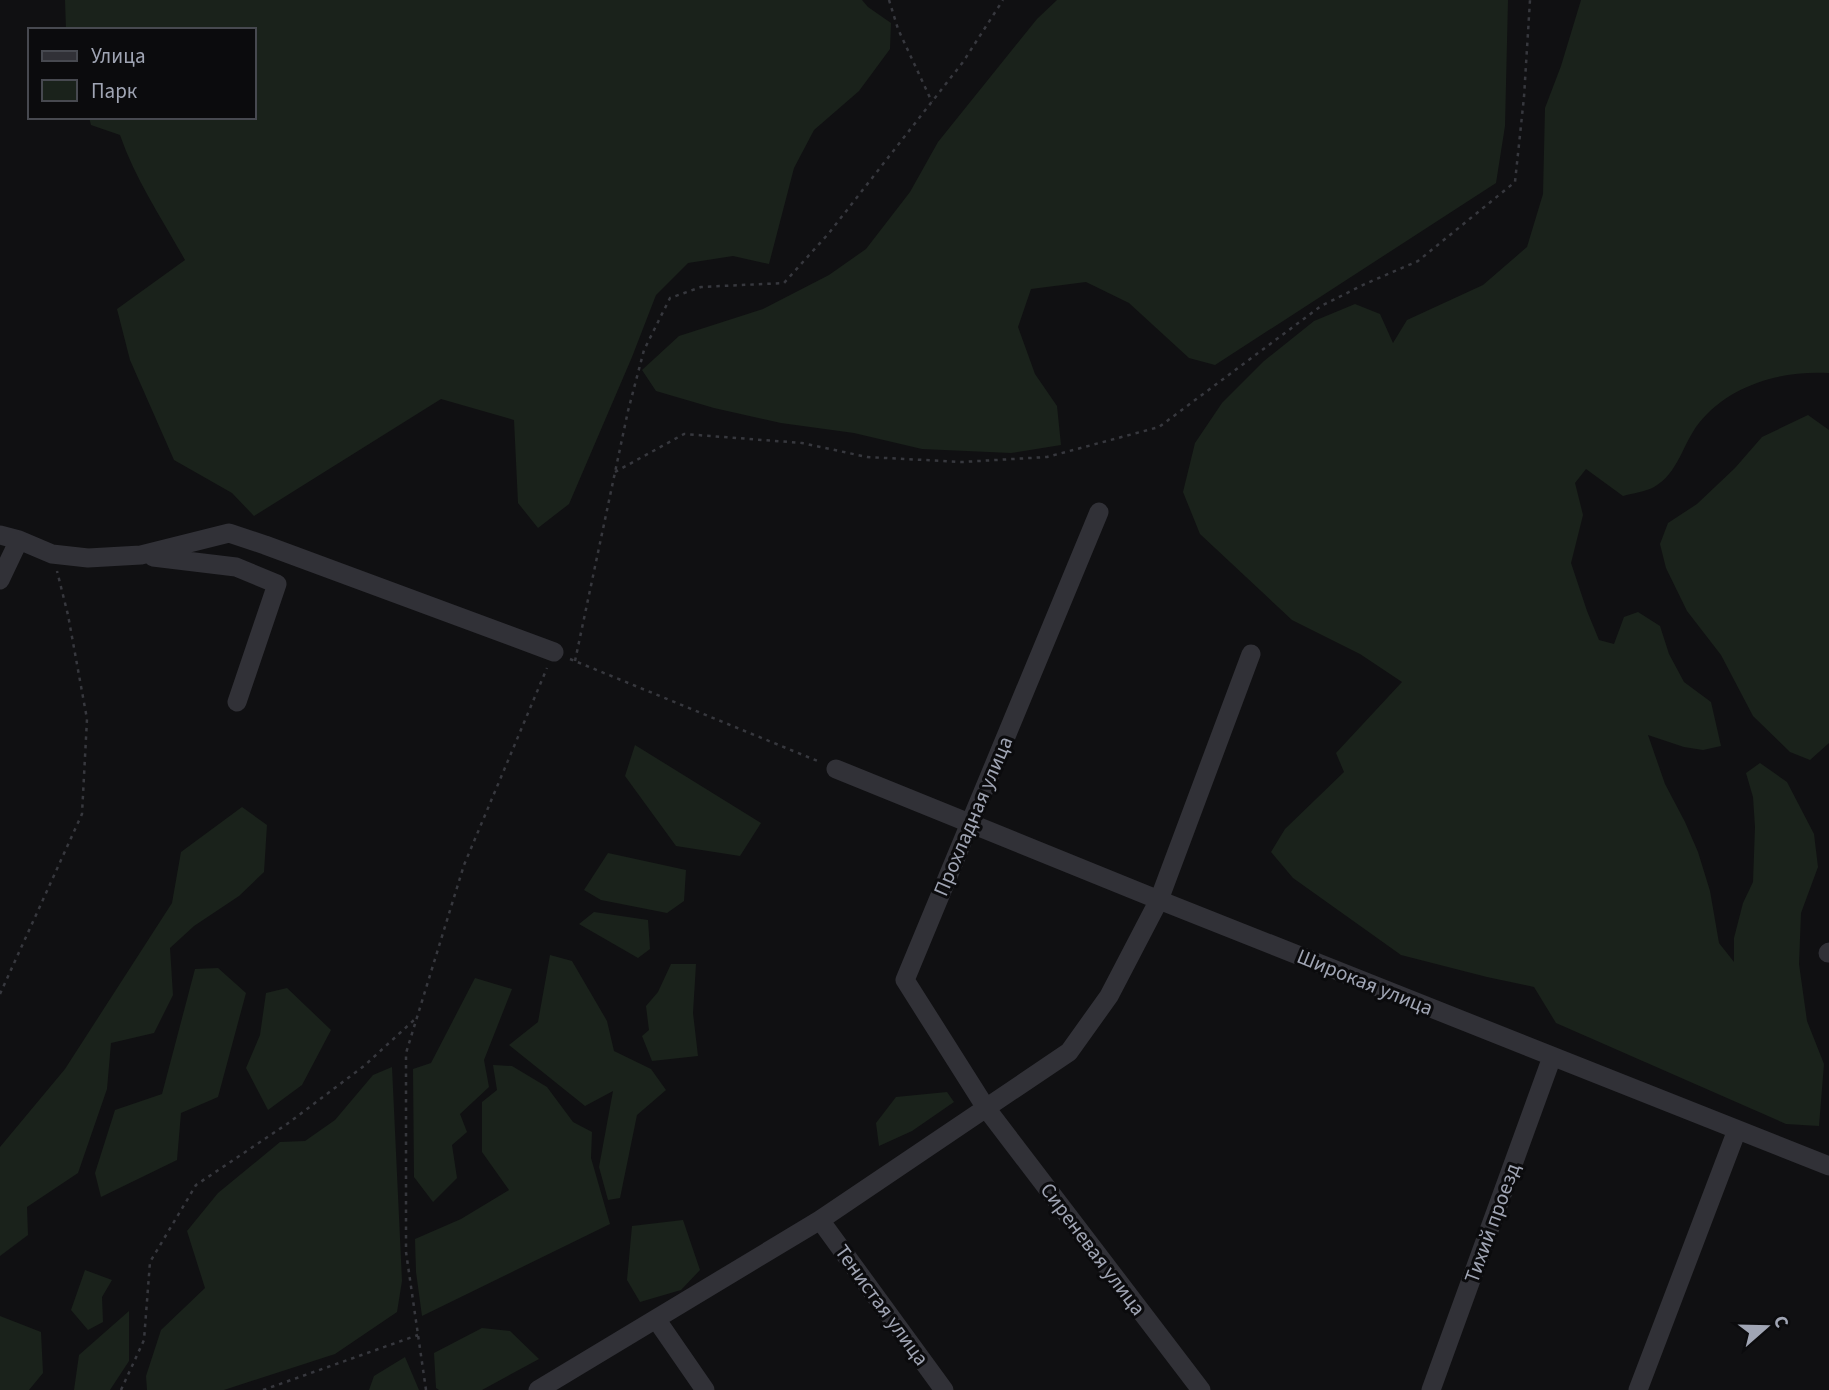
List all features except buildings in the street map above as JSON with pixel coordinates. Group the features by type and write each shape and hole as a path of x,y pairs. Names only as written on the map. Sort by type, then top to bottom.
{"street":[{"name":"Прохладная улица","path":"986,1108 905,980 1099,512"},
{"path":"141,555 229,533 554,652"},
{"path":"0,580 9,538 52,554 88,558 141,555 236,567 278,584 237,702"},
{"path":"538,1390 820,1220 1069,1052 1109,996 1158,900 1251,654"},
{"name":"Широкая улица","path":"836,769 1158,900 1829,1166"},
{"name":"Тихий проезд","path":"1431,1390 1552,1057"},
{"name":"Сиреневая улица","path":"986,1108 1201,1390"},
{"path":"1638,1390 1737,1130"},
{"name":"Тенистая улица","path":"820,1220 944,1390"},
{"path":"656,1320 705,1390"}],"path":[{"path":"888,0 898,29 932,102"},
{"path":"575,661 628,411 644,350 670,298 701,287 784,283 829,233 963,62 1003,0"},
{"path":"615,472 684,434 802,443 867,457 962,463 1047,457 1159,427 1321,306 1418,261 1515,182 1530,0"},
{"path":"0,994 82,814 87,719 68,615 52,554"},
{"path":"426,1390 406,1252 406,1053 464,865 554,652 836,769"},
{"path":"121,1390 144,1340 150,1262 196,1185 287,1124 364,1066 417,1018"},
{"path":"263,1390 418,1335"}],"green space":[{"path":"65,0 862,0 891,23 890,49 859,91 814,130 794,168 769,264 733,256 688,263 656,295 569,504 538,528 518,503 514,420 441,399 254,516 232,493 174,460 130,360 117,309 185,260 141,183 120,135 91,125 90,119 256,119 256,28 66,28"},
{"path":"1057,0 1508,0 1505,126 1496,183 1215,365 1189,358 1129,303 1086,282 1031,289 1018,327 1035,374 1057,406 1061,445 1011,453 922,449 854,433 781,423 656,391 642,370 679,336 763,309 829,275 866,249 910,192 938,142 1037,19"},
{"path":"1581,0 1829,0 1829,373 1775,377 1725,399 1711,410 1693,431 1669,474 1650,489 1623,496 1586,469 1575,483 1583,515 1571,563 1599,640 1614,644 1624,617 1638,612 1660,626 1669,654 1684,682 1711,702 1721,746 1703,750 1684,747 1648,735 1665,784 1698,852 1710,891 1719,943 1734,962 1734,938 1743,903 1753,882 1755,827 1753,797 1746,773 1760,763 1787,782 1814,834 1818,867 1801,913 1799,964 1807,1021 1824,1064 1819,1126 1786,1124 1556,1023 1534,987 1401,955 1293,878 1271,852 1285,829 1344,772 1336,753 1402,682 1360,654 1292,620 1200,534 1183,492 1195,443 1222,403 1264,361 1314,321 1355,304 1380,314 1393,343 1407,320 1483,285 1527,247 1543,194 1545,108"},
{"path":"1808,415 1829,430 1829,743 1810,760 1790,752 1753,716 1721,655 1687,611 1666,568 1660,544 1668,523 1697,504 1735,468 1762,437"},
{"path":"635,745 761,823 740,856 676,846 625,776"},
{"path":"242,807 267,825 264,872 239,896 194,926 170,948 173,995 154,1033 111,1043 107,1089 78,1173 27,1207 28,1235 0,1256 0,1147 65,1069 172,903 181,852"},
{"path":"608,853 686,870 684,901 667,913 601,900 584,890"},
{"path":"594,912 648,920 650,949 638,958 579,924"},
{"path":"550,955 572,961 607,1021 614,1051 651,1069 666,1090 637,1115 620,1198 608,1200 599,1167 613,1091 585,1106 509,1045 538,1022"},
{"path":"671,964 696,964 693,1013 698,1056 652,1061 642,1036 649,1030 646,1006 658,992"},
{"path":"218,968 246,993 218,1097 181,1113 177,1160 101,1197 95,1173 115,1110 162,1094 195,969"},
{"path":"475,978 512,989 484,1060 489,1087 460,1114 467,1132 452,1145 457,1178 433,1202 414,1177 413,1069 431,1063"},
{"path":"287,988 331,1030 302,1085 268,1110 246,1068 260,1035 266,993"},
{"path":"493,1065 512,1066 547,1087 573,1122 592,1132 591,1158 610,1224 422,1316 415,1239 461,1219 509,1190 482,1152 482,1102 497,1090"},
{"path":"392,1067 402,1281 397,1312 335,1354 224,1390 147,1390 146,1376 161,1330 205,1288 187,1231 218,1193 280,1142 305,1141 335,1120 373,1075"},
{"path":"947,1092 954,1102 912,1131 879,1146 876,1123 896,1097"},
{"path":"683,1220 700,1270 681,1290 640,1302 627,1280 632,1226"},
{"path":"85,1270 112,1280 102,1297 103,1322 88,1330 71,1310"},
{"path":"129,1311 129,1361 110,1390 74,1390 79,1355"},
{"path":"0,1316 41,1332 43,1373 29,1390 0,1390"},
{"path":"482,1328 510,1331 539,1359 482,1390 436,1388 434,1353"},
{"path":"405,1357 419,1390 369,1390 374,1376"}]}
